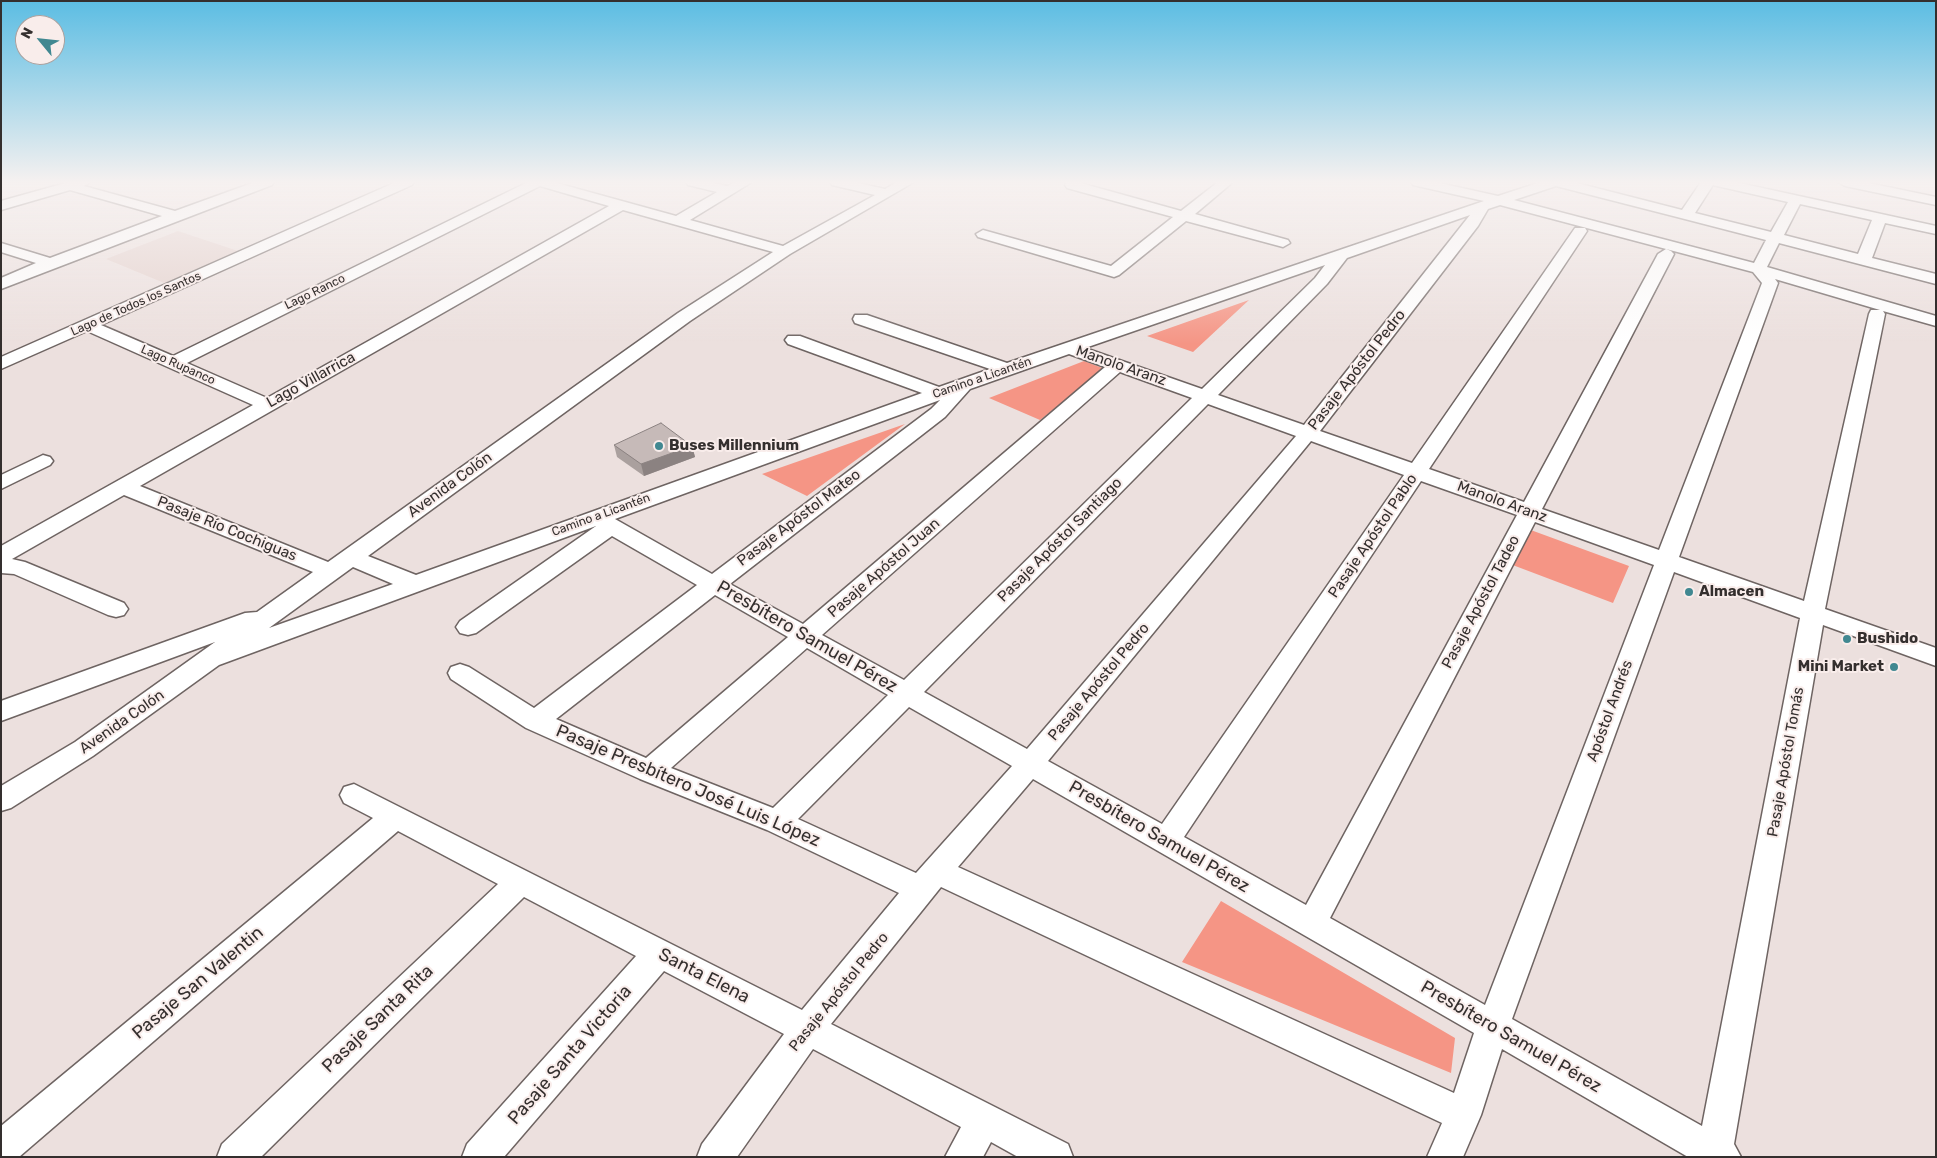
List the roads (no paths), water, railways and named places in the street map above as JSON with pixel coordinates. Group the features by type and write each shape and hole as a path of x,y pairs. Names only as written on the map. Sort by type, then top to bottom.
{"street":[{"path":"1,284 50,263 122,236"},
{"name":"Lago de Todos los Santos","path":"1,364 288,236"},
{"name":"Lago Ranco","path":"173,363 430,236"},
{"name":"Lago Villarrica","path":"1,556 566,236"},
{"path":"732,236 785,251"},
{"name":"Avenida Colón","path":"1,800 84,749 215,657 275,611 676,323 785,251 811,236"},
{"path":"990,236 1114,272 1158,236"},
{"path":"1256,236 1283,243"},
{"name":"Camino a Licantén","path":"215,657 413,583 603,522 938,393 1396,236"},
{"name":"Pasaje Apóstol Pedro","path":"716,1157 807,1029 929,881 1030,764 1308,433 1463,236"},
{"name":"Pasaje Apóstol Pablo","path":"1166,841 1577,236"},
{"path":"1599,236 1666,254 1764,276 1877,314 1936,330"},
{"path":"1612,236 1936,321"},
{"path":"1767,236 1936,279"},
{"path":"1863,261 1873,236"},
{"name":"Apóstol Andrés","path":"1445,1157 1464,1115 1493,1026 1666,561 1764,276 1774,238"},
{"path":"1,247 50,263"},
{"name":"Pasaje Apóstol Tadeo","path":"1312,924 1666,254"},
{"name":"Pasaje Apóstol Santiago","path":"777,822 1320,281 1341,255"},
{"name":"Pasaje Apóstol Tomás","path":"1719,1154 1813,613 1877,314"},
{"path":"861,319 1007,369"},
{"name":"Lago Rupanco","path":"89,326 268,405"},
{"path":"794,340 938,393"},
{"name":"Manolo Aranz","path":"1069,348 1936,657"},
{"name":"Pasaje Apóstol Juan","path":"649,771 1118,365"},
{"name":"Pasaje Apóstol Mateo","path":"535,720 938,412 964,384"},
{"path":"1,483 43,462"},
{"name":"Pasaje Río Cochiguas","path":"123,487 331,571"},
{"path":"468,627 603,522"},
{"name":"Presbítero Samuel Pérez","path":"603,522 1719,1154"},
{"path":"350,557 413,583"},
{"path":"1,566 17,567 116,609"},
{"path":"1,711 275,611"},
{"name":"Pasaje Presbítero José Luis López","path":"460,673 535,720 649,771 929,881 1464,1115"},
{"name":"Santa Elena","path":"354,795 1055,1157"},
{"name":"Pasaje San Valentin","path":"1,1149 395,817"},
{"name":"Pasaje Santa Rita","path":"235,1157 521,881"},
{"name":"Pasaje Santa Victoria","path":"480,1157 659,953"},
{"path":"964,1157 984,1120"}],"place":[{"name":"Buses Millennium","path":"659,446"},
{"name":"Almacen","path":"1689,592"},
{"name":"Bushido","path":"1847,639"},
{"name":"Mini Market","path":"1894,667"}]}
